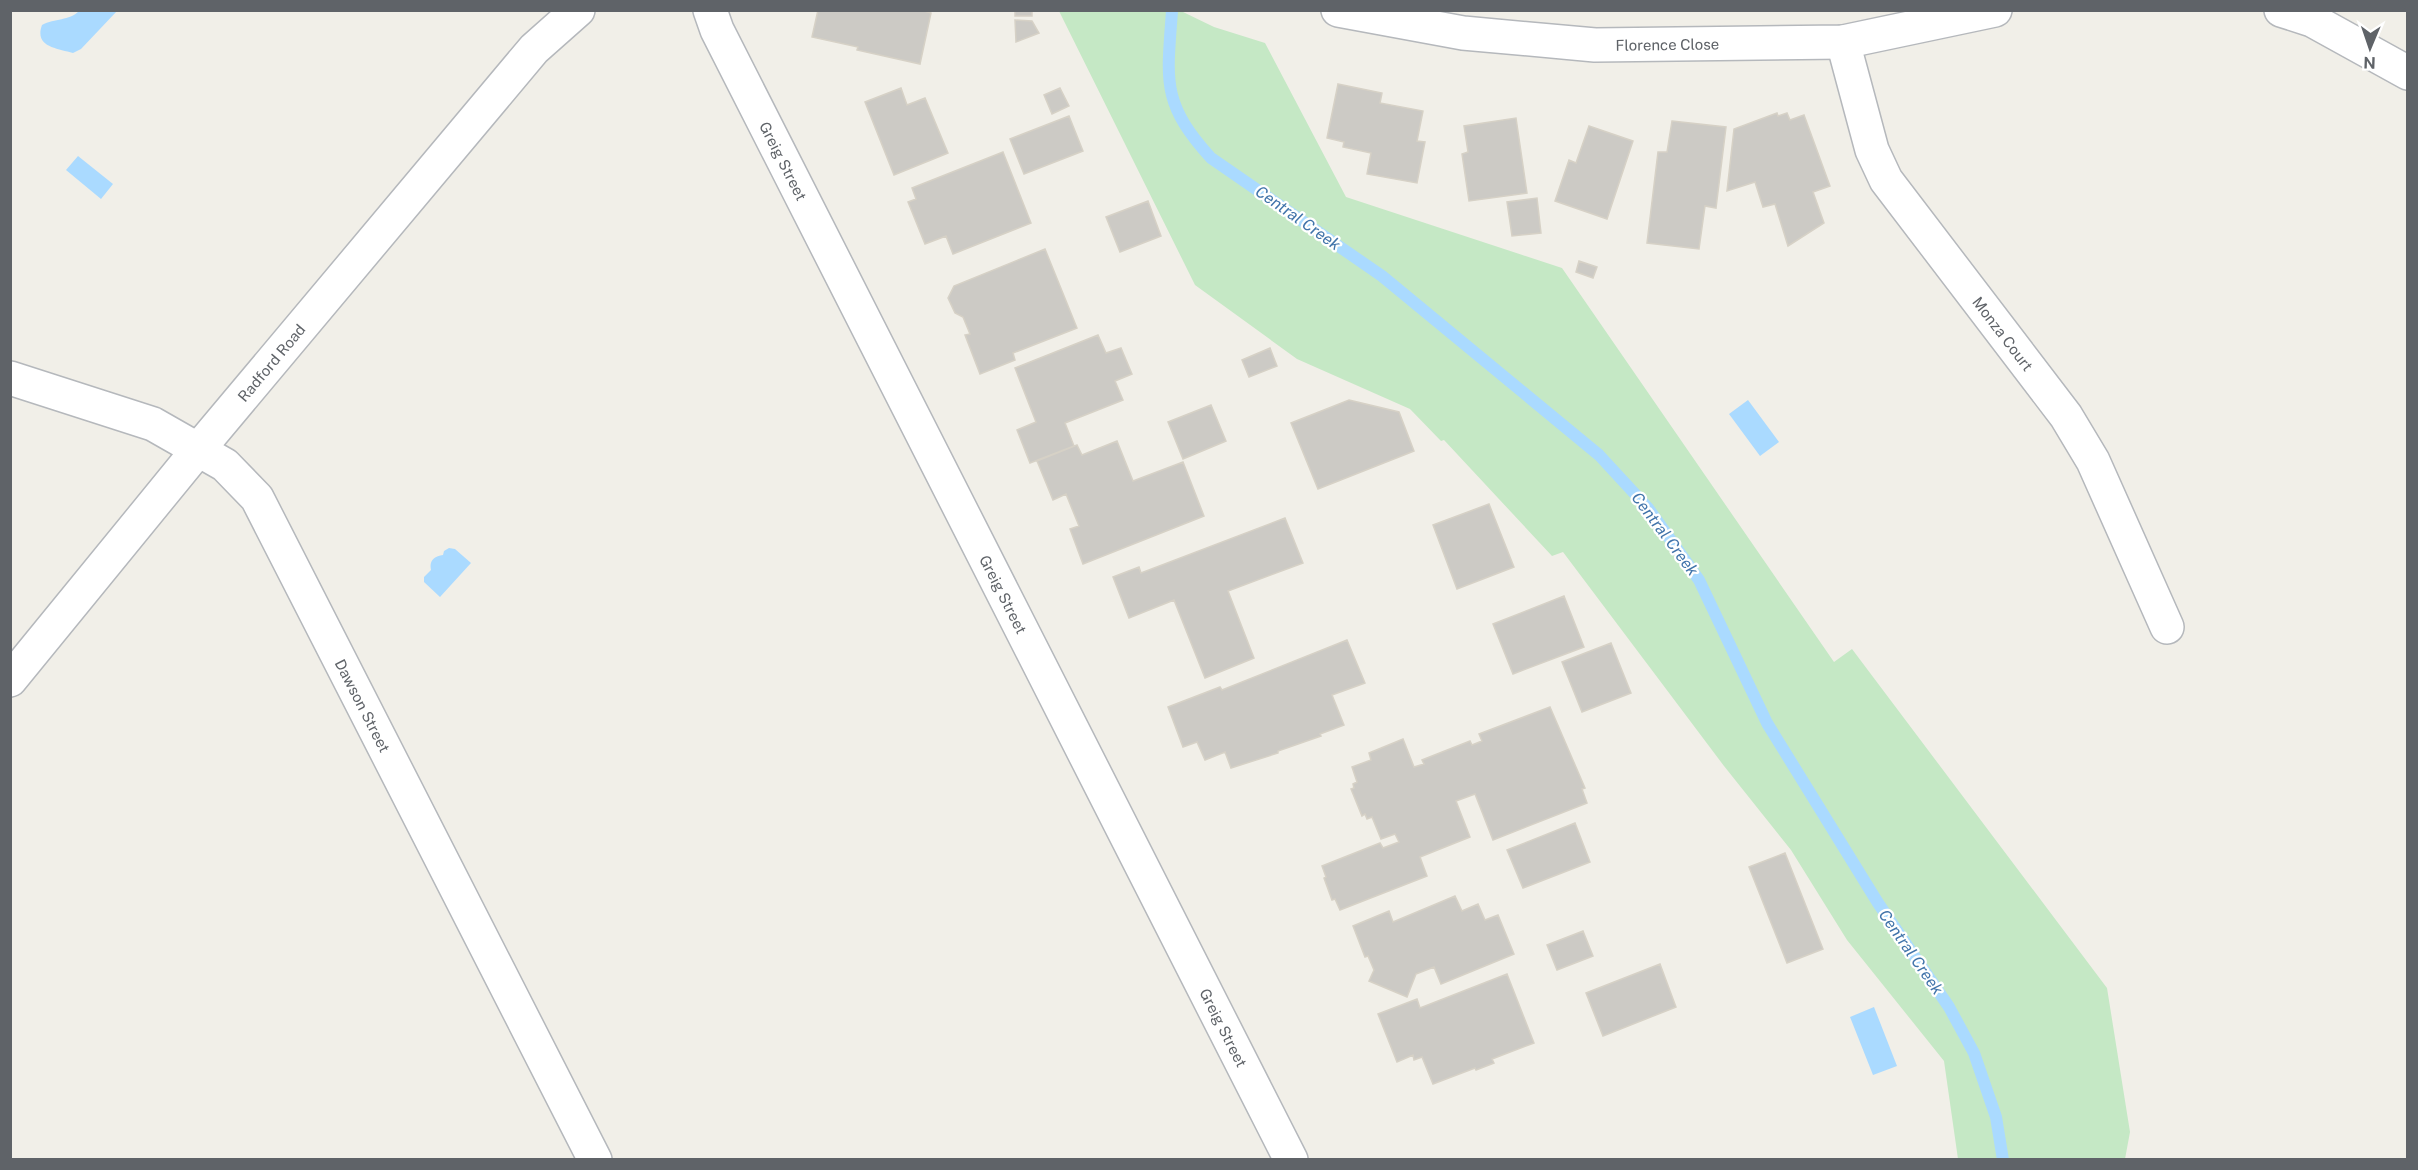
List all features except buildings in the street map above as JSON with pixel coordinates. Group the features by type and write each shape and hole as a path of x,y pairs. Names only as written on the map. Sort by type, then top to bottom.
{"street":[{"name":"Radford Road","path":"534,49 551,10"},
{"name":"Radford Road","path":"10,680 197,451 534,49 578,10"},
{"name":"Florence Close","path":"1338,10 1463,33 1594,45 1844,42 1995,10"},
{"path":"2281,10 2312,20 2408,73"},
{"name":"Greig Street","path":"708,17 1291,1160"},
{"name":"Monza Court","path":"1844,42 1872,150 1886,180 2066,416 2093,461 2166,627"},
{"name":"Dawson Street","path":"10,378 153,424 225,465 257,498 595,1160"}],"green space":[{"path":"1059,11 1181,11 1214,27 1265,43 1346,197 1562,268 1834,662 1852,649 2107,988 2130,1132 2125,1159 1958,1159 1944,1061 1847,940 1791,850 1724,766 1563,552 1552,556 1444,440 1441,441 1410,409 1297,359 1195,285"}],"water":[{"path":"79,11 117,11 81,49 73,53 54,48 44,42 40,32 42,25 71,16"},
{"path":"78,156 113,184 101,199 66,170"},
{"path":"1748,400 1779,442 1760,456 1729,414"},
{"path":"449,548 455,549 471,563 440,597 424,582 424,577 431,570 433,560 443,555 444,551"},
{"path":"1874,1007 1897,1066 1873,1075 1850,1017"}],"waterway":[{"name":"Central Creek","path":"1172,11 1169,74 1175,106 1183,122 1211,158 1382,276 1599,455 1648,508 1699,580 1767,723 1878,903 1949,1007 1974,1053 1996,1117 2003,1160"}]}
